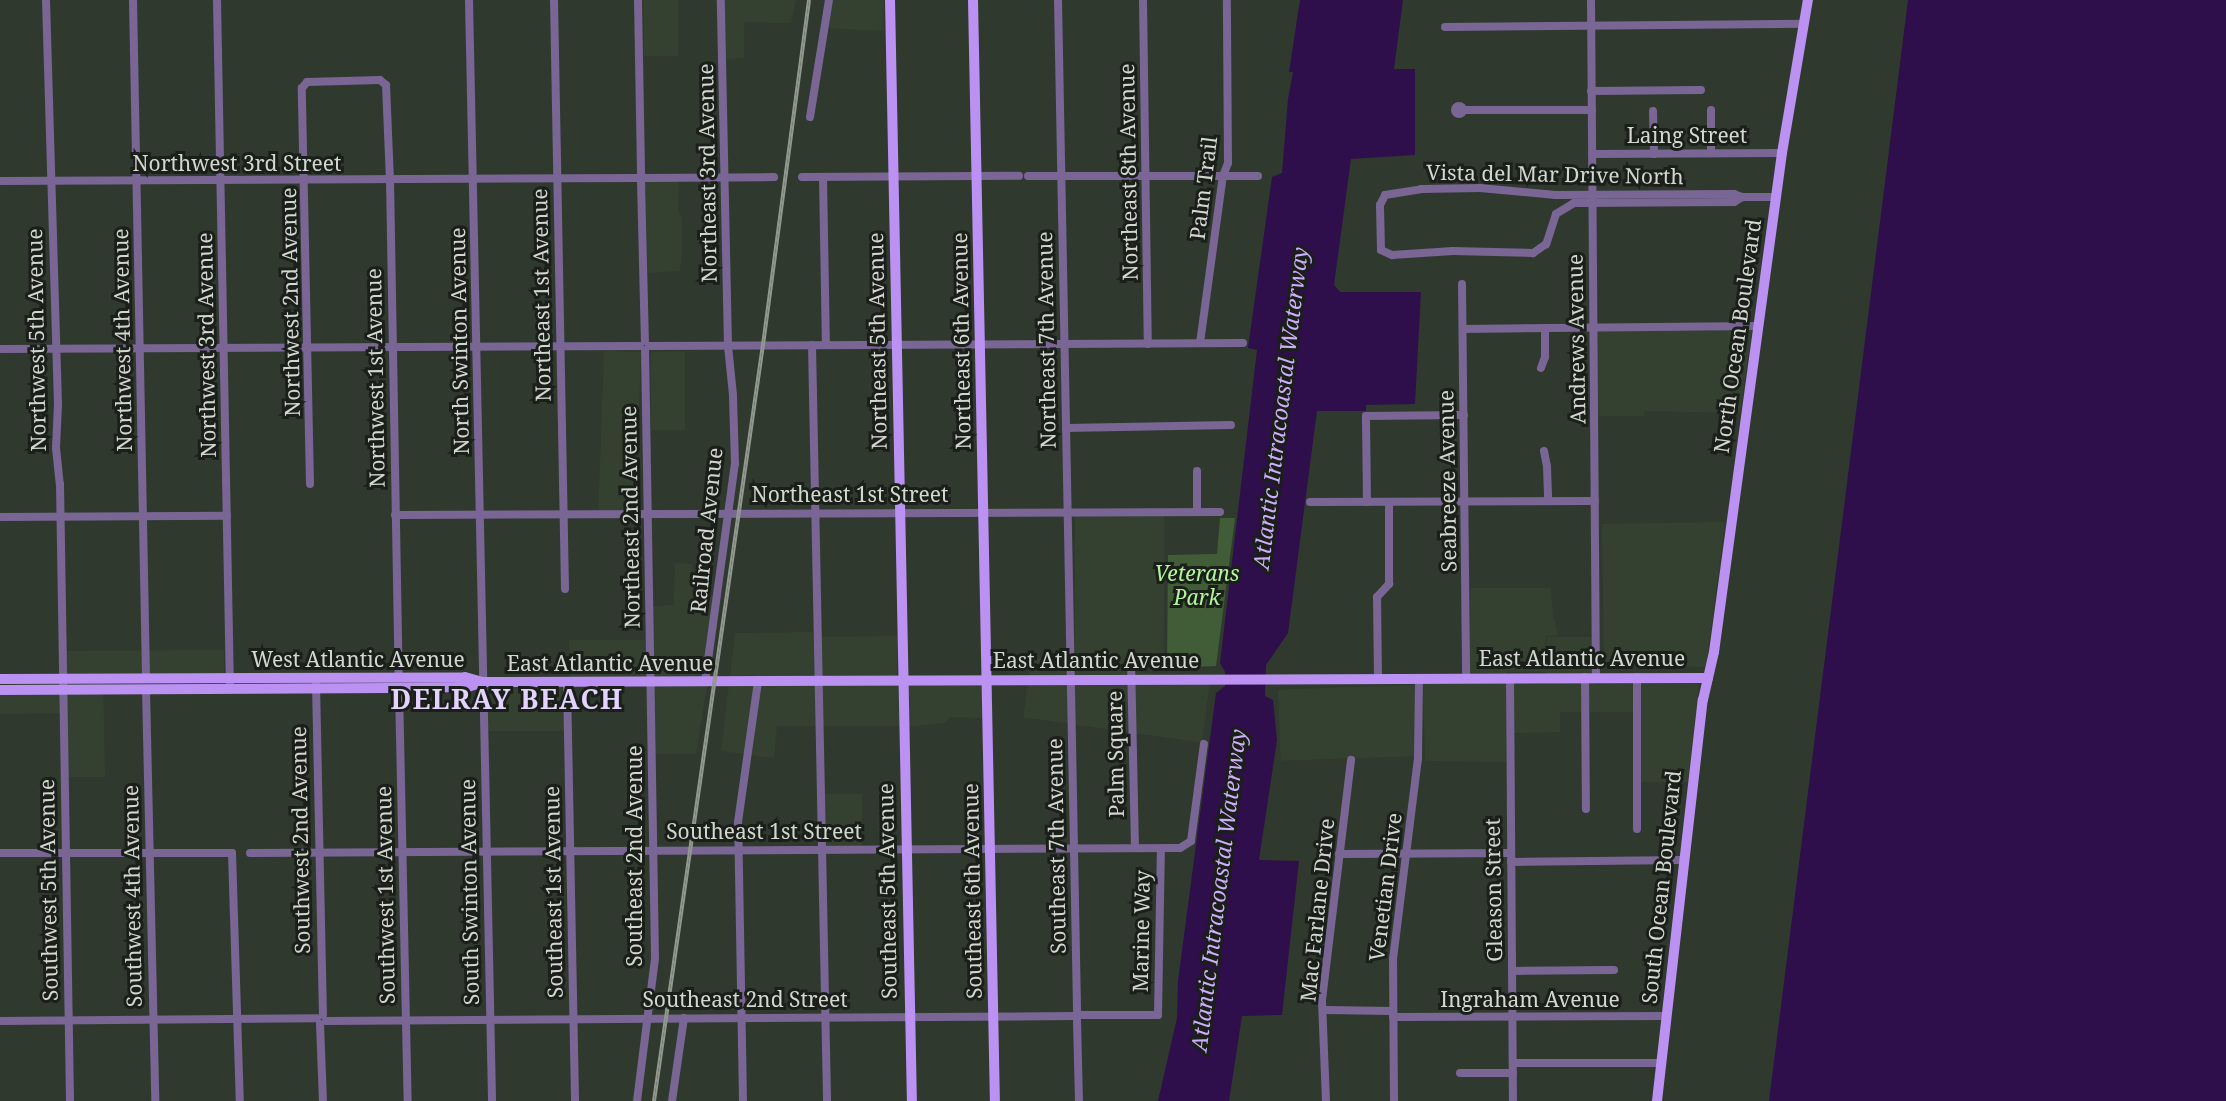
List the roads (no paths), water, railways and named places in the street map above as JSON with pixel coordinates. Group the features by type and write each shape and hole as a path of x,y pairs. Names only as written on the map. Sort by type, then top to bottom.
{"main road":[{"name":"Northeast 5th Avenue","path":"890,0 902,681"},
{"name":"Northeast 6th Avenue","path":"974,0 987,680"},
{"name":"North Ocean Boulevard","path":"1708,678 1782,153 1808,0"},
{"name":"West Atlantic Avenue","path":"316,683 386,688 414,678 465,677 483,682"},
{"name":"West Atlantic Avenue","path":"0,679 123,690 172,678 230,684"},
{"name":"East Atlantic Avenue","path":"483,682 1708,678"},
{"name":"South Ocean Boulevard","path":"1657,1101 1692,780 1703,697 1708,678"},
{"name":"Southeast 6th Avenue","path":"987,680 995,1101"},
{"name":"Southeast 5th Avenue","path":"902,681 912,1101"},
{"name":"West Atlantic Avenue","path":"0,690 62,684 399,683 468,687 483,682"}],"street":[{"name":"Northwest 5th Avenue","path":"46,0 58,415 56,448 61,517 62,684"},
{"name":"Northwest 4th Avenue","path":"133,0 146,684"},
{"name":"Northwest 3rd Avenue","path":"217,0 230,684"},
{"name":"North Swinton Avenue","path":"469,0 483,682"},
{"name":"Northeast 1st Avenue","path":"554,0 565,589"},
{"name":"Northeast 2nd Avenue","path":"638,0 651,682"},
{"name":"Northeast 3rd Avenue","path":"721,0 728,346"},
{"path":"810,117 830,0"},
{"name":"Northeast 7th Avenue","path":"1058,0 1070,680"},
{"name":"Northeast 8th Avenue","path":"1143,0 1148,344"},
{"name":"Palm Trail","path":"1200,344 1223,176 1229,159 1227,0"},
{"name":"Andrews Avenue","path":"1586,809 1595,501 1591,0"},
{"path":"1445,27 1804,24"},
{"name":"Northwest 1st Avenue","path":"303,84 307,81 380,81 386,85 390,180 399,683"},
{"name":"Northwest 2nd Avenue","path":"303,84 310,484"},
{"path":"1591,91 1701,90"},
{"path":"1463,110 1592,110"},
{"path":"1711,110 1711,153"},
{"path":"1653,111 1654,154"},
{"name":"Laing Street","path":"1592,154 1782,153"},
{"path":"802,177 1258,176"},
{"name":"Northwest 3rd Street","path":"0,181 774,177"},
{"path":"823,177 826,345"},
{"name":"Vista del Mar Drive North","path":"1556,214 1546,244 1538,252 1521,254 1453,251 1392,255 1383,253 1378,245 1379,210 1382,197 1388,193 1421,189 1480,188 1592,199 1734,194 1742,197 1776,197"},
{"path":"1549,194 1556,214 1574,203 1592,199"},
{"name":"Seabreeze Avenue","path":"1462,284 1467,678"},
{"path":"1463,328 1758,326"},
{"path":"1541,368 1545,357 1545,328"},
{"path":"0,349 1242,343"},
{"path":"812,345 827,1101"},
{"name":"Railroad Avenue","path":"705,682 735,464 733,395 728,346"},
{"path":"1366,502 1366,416 1464,415"},
{"path":"1066,428 1231,425"},
{"path":"1544,451 1548,501"},
{"path":"1197,471 1197,512"},
{"path":"1310,502 1595,501"},
{"path":"1378,678 1377,597 1389,584 1389,502"},
{"name":"Northeast 1st Street","path":"395,515 984,511 1220,512"},
{"path":"0,517 227,516"},
{"name":"Palm Square","path":"1131,659 1135,848"},
{"path":"1636,677 1637,829"},
{"name":"Venetian Drive","path":"1394,1101 1393,959 1418,759 1419,678"},
{"name":"Gleason Street","path":"1510,678 1514,1101"},
{"name":"Southeast 7th Avenue","path":"1070,680 1078,1101"},
{"name":"South Swinton Avenue","path":"483,682 492,1101"},
{"name":"Southeast 2nd Avenue","path":"637,1101 655,958 651,682"},
{"path":"743,1101 738,822 758,682"},
{"name":"Southwest 2nd Avenue","path":"316,683 323,1101"},
{"name":"Southwest 1st Avenue","path":"399,683 408,1101"},
{"name":"Southeast 1st Avenue","path":"567,683 575,1101"},
{"name":"Southwest 5th Avenue","path":"62,684 65,725 70,1101"},
{"name":"Southwest 4th Avenue","path":"146,684 155,1101"},
{"name":"Southeast 1st Street","path":"250,853 1161,848 1185,846 1191,841 1204,744"},
{"name":"Mac Farlane Drive","path":"1326,1101 1322,1000 1351,760"},
{"name":"Marine Way","path":"1158,1015 1161,848"},
{"path":"0,853 232,853 240,1101"},
{"path":"1339,854 1684,860"},
{"path":"1512,971 1614,970"},
{"name":"Ingraham Avenue","path":"1324,1010 1513,1017 1667,1016"},
{"name":"Southeast 2nd Street","path":"0,1021 1158,1015"},
{"path":"672,1101 684,1018"},
{"path":"1460,1073 1513,1068 1661,1063"}],"water":[{"name":"Atlantic Intracoastal Waterway","path":"1300,0 1403,0 1394,69 1415,69 1415,155 1351,159 1334,285 1340,292 1421,292 1415,404 1366,405 1366,411 1317,411 1288,633 1266,665 1265,696 1273,700 1277,740 1259,860 1299,861 1282,1015 1242,1016 1229,1101 1158,1101 1177,1018 1178,981 1216,693 1225,686 1225,672 1220,663 1257,350 1248,348 1272,177 1282,173 1288,99 1293,72 1289,72"},
{"path":"1908,0 2226,0 2226,1101 1769,1101"}],"railway":[{"path":"654,1101 763,345 809,0"}],"district":[{"name":"DELRAY BEACH","path":"507,699"}],"park label":[{"name":"Veterans Park","path":"1197,585"}]}
